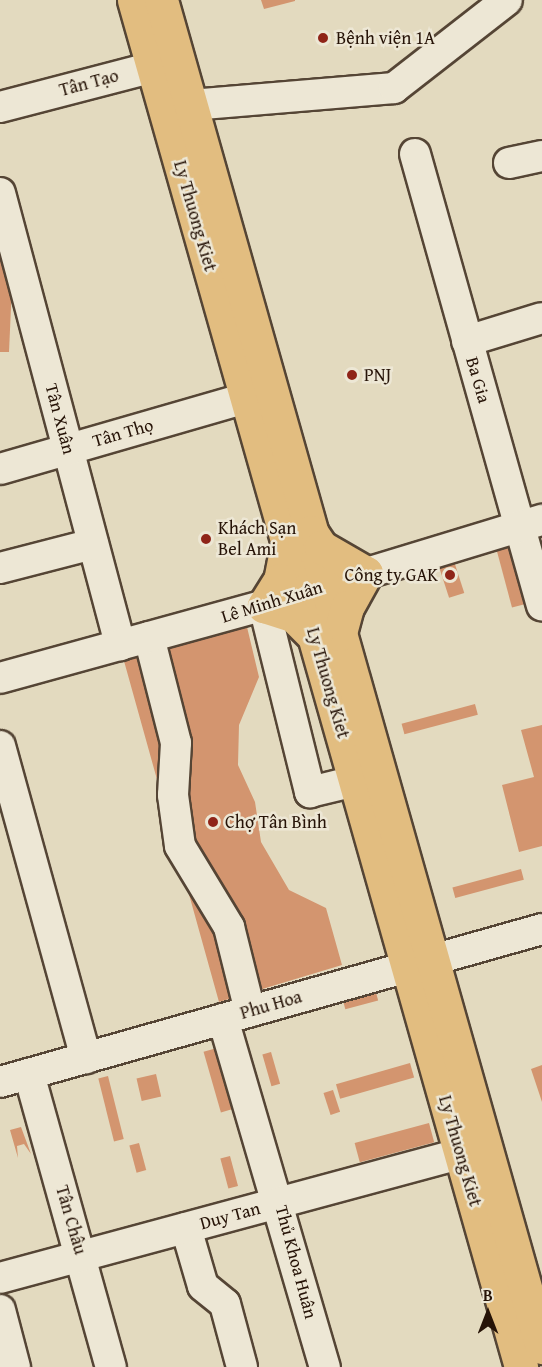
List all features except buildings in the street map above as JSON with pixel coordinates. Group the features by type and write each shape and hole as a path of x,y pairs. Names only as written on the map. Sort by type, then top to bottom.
{"main road":[{"name":"Ly Thuong Kiet","path":"134,0 166,64 191,105 299,536 532,1350"},
{"name":"Ly Thuong Kiet","path":"161,0 166,64 246,399 299,536"},
{"path":"299,536 366,573 327,635 294,616 264,606 280,580 299,536"},
{"name":"Ly Thuong Kiet","path":"327,635 356,781 420,963 461,1154 532,1350"}],"street":[{"path":"191,105 394,88 507,0"},
{"name":"Tân Tạo","path":"0,107 166,64"},
{"name":"Ba Gia","path":"416,154 467,341 531,523 542,605"},
{"path":"509,163 542,156"},
{"name":"Tân Xuân","path":"0,192 120,645"},
{"path":"467,341 542,318"},
{"name":"Tân Thọ","path":"0,469 246,399"},
{"name":"Lê Minh Xuân","path":"0,678 264,606 531,523"},
{"path":"0,568 93,544"},
{"path":"264,606 310,792 356,781"},
{"name":"Thủ Khoa Huân","path":"149,637 176,743 173,795 180,846 229,927 236,1015 318,1366"},
{"path":"0,746 86,1058"},
{"name":"Phu Hoa","path":"0,1082 542,928"},
{"name":"Tân Châu","path":"29,1074 82,1256 111,1367"},
{"name":"Duy Tan","path":"0,1278 461,1154"},
{"path":"186,1228 203,1286 225,1304 242,1367"},
{"path":"0,1310 15,1367"}],"place":[{"name":"Bệnh viện 1A","path":"323,38"},
{"name":"PNJ","path":"352,375"},
{"name":"Khách Sạn Bel Ami","path":"206,539"},
{"name":"Công ty GAK","path":"450,575"},
{"name":"Chợ Tân Bình","path":"213,822"}]}
